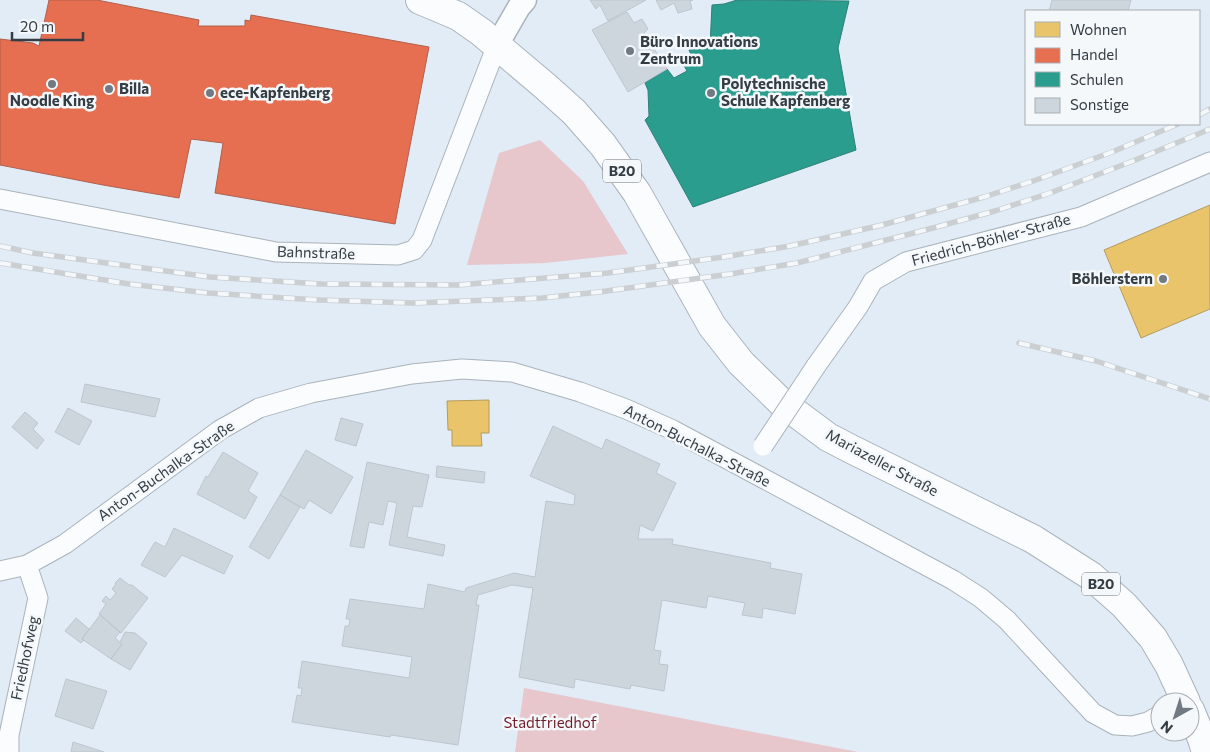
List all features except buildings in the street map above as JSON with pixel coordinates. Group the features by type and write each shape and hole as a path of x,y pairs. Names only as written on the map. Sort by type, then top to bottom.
{"main road":[{"name":"B20","path":"420,0 458,16 497,45"},
{"name":"Mariazeller Straße","path":"497,45 574,112 603,145 637,193 712,326 741,363 781,402 828,437 1033,539 1091,576 1124,605 1153,638 1169,665 1181,692"},
{"name":"Mariazeller Straße","path":"1200,734 1206,752"}],"street":[{"path":"497,45 525,0"},
{"name":"Bahnstraße","path":"0,199 276,252 398,255 414,250 422,240 497,45"},
{"name":"Friedrich-Böhler-Straße","path":"747,470 816,366 858,307 873,281 906,262 1081,217 1210,162"},
{"name":"Anton-Buchalka-Straße","path":"0,571 27,565 65,544 220,430 260,408 311,392 412,374 462,369 512,372 580,392 626,409 673,430 953,580 981,598 1007,620 1093,713 1115,725 1132,726 1150,721"},
{"name":"Friedhofweg","path":"9,752 9,735 38,598 27,565"}],"green space":[{"path":"540,140 583,181 628,254 545,263 467,265 499,153"},
{"name":"Stadtfriedhof","path":"524,688 858,752 515,752"}],"railway":[{"path":"1200,114 1210,109"},
{"path":"0,246 33,253 210,277 322,284 458,285 608,273 790,246 882,225 984,197 1036,180 1112,152 1176,125"},
{"path":"0,263 129,284 208,293 319,300 413,303 542,298 599,292 797,263 933,228 1050,193 1210,129"},
{"path":"1019,343 1096,361 1210,399"}],"place":[{"name":"Büro Innovations Zentrum","path":"630,51"},
{"name":"Noodle King","path":"52,84"},
{"name":"Billa","path":"109,89"},
{"name":"ece-Kapfenberg","path":"210,93"},
{"name":"Polytechnische Schule Kapfenberg","path":"711,93"},
{"name":"Böhlerstern","path":"1163,279"}]}
